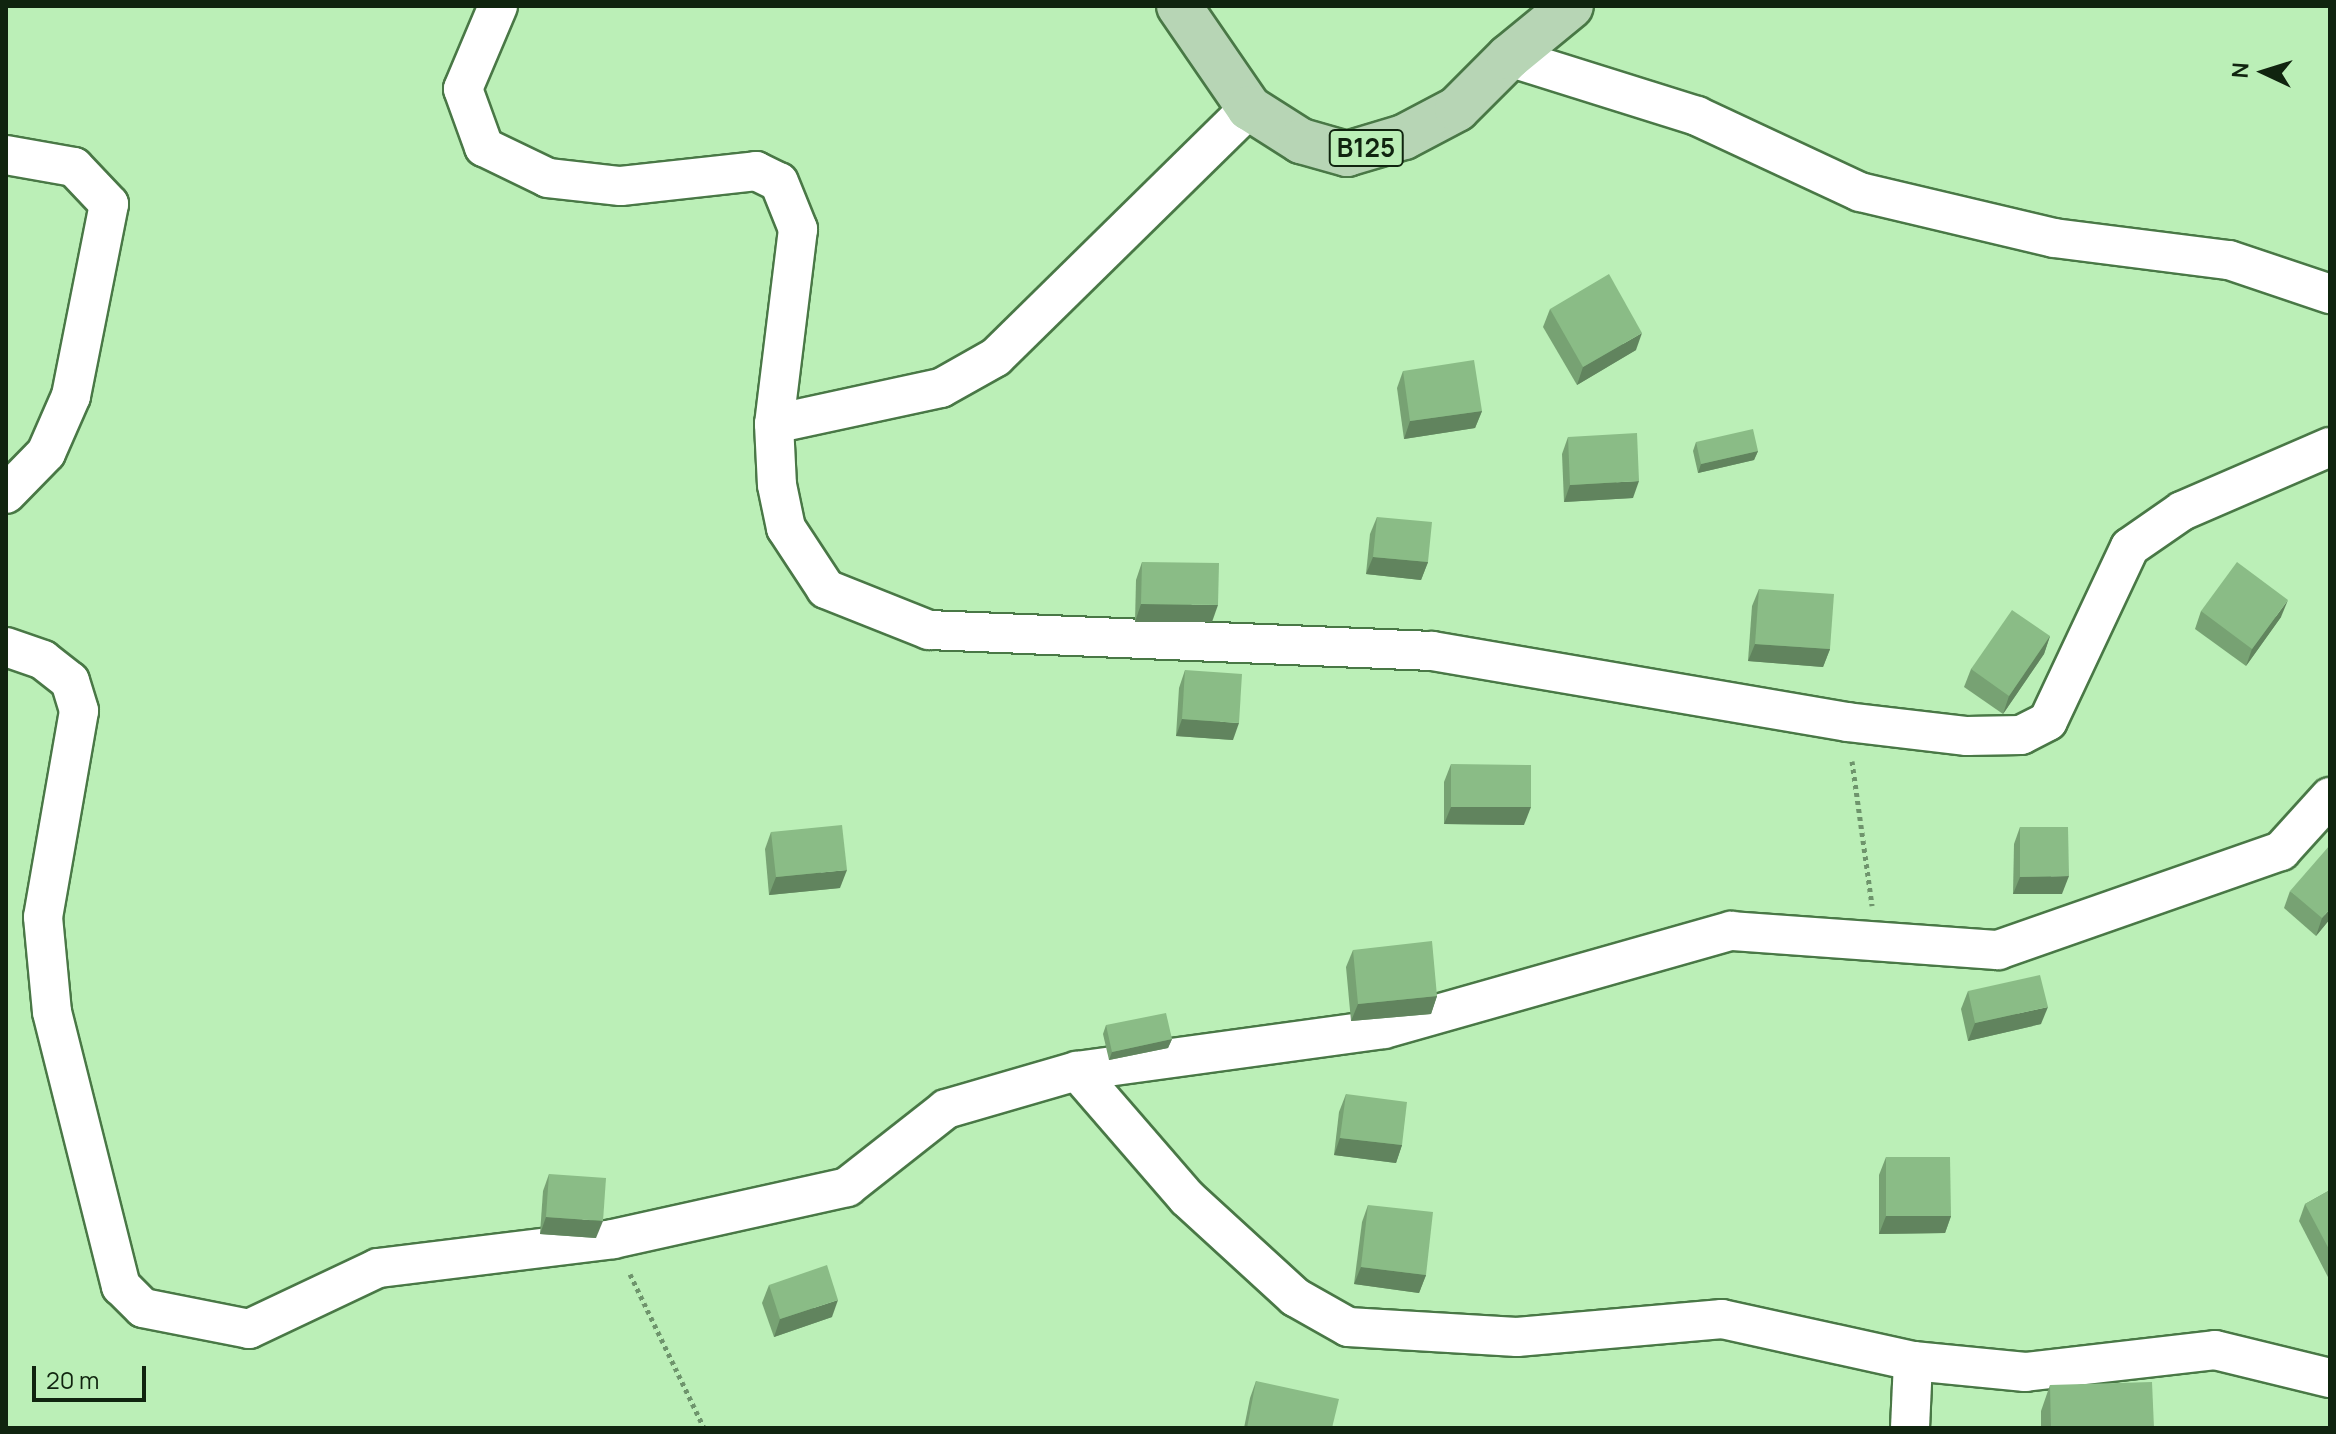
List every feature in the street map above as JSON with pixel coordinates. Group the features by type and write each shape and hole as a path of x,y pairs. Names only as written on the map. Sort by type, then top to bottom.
{"main road":[{"name":"B125","path":"1179,6 1249,108 1301,141 1347,154 1404,137 1457,109 1509,57 1571,6"}],"street":[{"path":"498,6 463,89 484,147 548,178 621,186 756,171 779,182 798,229 774,424 777,485 786,528 826,589 929,630 1432,651 1847,722 1967,736 2021,735 2048,721 2130,547 2182,511 2330,447"},
{"path":"1509,57 1697,116 1860,192 2054,238 2229,260 2330,294"},
{"path":"774,424 941,388 996,357 1249,108"},
{"path":"6,155 74,167 109,204 71,396 46,453 6,494"},
{"path":"6,647 43,660 70,681 79,711 43,917 52,1012 121,1286 143,1308 249,1329 378,1268 613,1239 847,1187 946,1109 1077,1071 1384,1029 1731,931 1998,950 2281,851 2330,797"},
{"path":"1077,1071 1187,1198 1295,1297 1348,1327 1517,1337 1722,1319 1913,1361 2025,1372 2215,1350 2330,1378"},
{"path":"1910,1428 1913,1361"}],"path":[{"path":"1847,722 1877,943"},
{"path":"613,1239 704,1428"}],"building":[{"path":"1609,274 1642,333 1583,367 1550,309"},
{"path":"1474,360 1482,411 1410,421 1403,371"},
{"path":"1753,429 1758,451 1701,464 1696,442"},
{"path":"1637,433 1639,481 1570,485 1568,437"},
{"path":"1377,517 1432,522 1428,562 1373,557"},
{"path":"1142,562 1219,563 1218,605 1141,604"},
{"path":"2237,562 2288,600 2252,649 2201,611"},
{"path":"1759,589 1834,594 1830,649 1755,644"},
{"path":"2012,610 2050,636 2009,696 1971,669"},
{"path":"1185,670 1242,674 1239,723 1182,719"},
{"path":"1451,764 1531,765 1531,807 1451,807"},
{"path":"842,825 847,870 776,877 771,832"},
{"path":"2020,827 2068,827 2069,876 2020,877"},
{"path":"2330,845 2330,909 2322,918 2290,891"},
{"path":"1432,941 1437,996 1358,1004 1353,950"},
{"path":"2040,975 2048,1007 1975,1023 1968,991"},
{"path":"1166,1013 1172,1039 1112,1052 1106,1025"},
{"path":"1346,1094 1407,1102 1402,1145 1340,1138"},
{"path":"1886,1157 1950,1157 1951,1216 1886,1216"},
{"path":"549,1174 606,1178 603,1221 546,1217"},
{"path":"2330,1190 2330,1251 2305,1204"},
{"path":"1368,1205 1433,1212 1426,1275 1361,1267"},
{"path":"827,1265 838,1300 780,1319 769,1285"},
{"path":"1256,1381 1339,1399 1332,1428 1247,1428"},
{"path":"2152,1382 2154,1428 2051,1428 2050,1385"}]}
